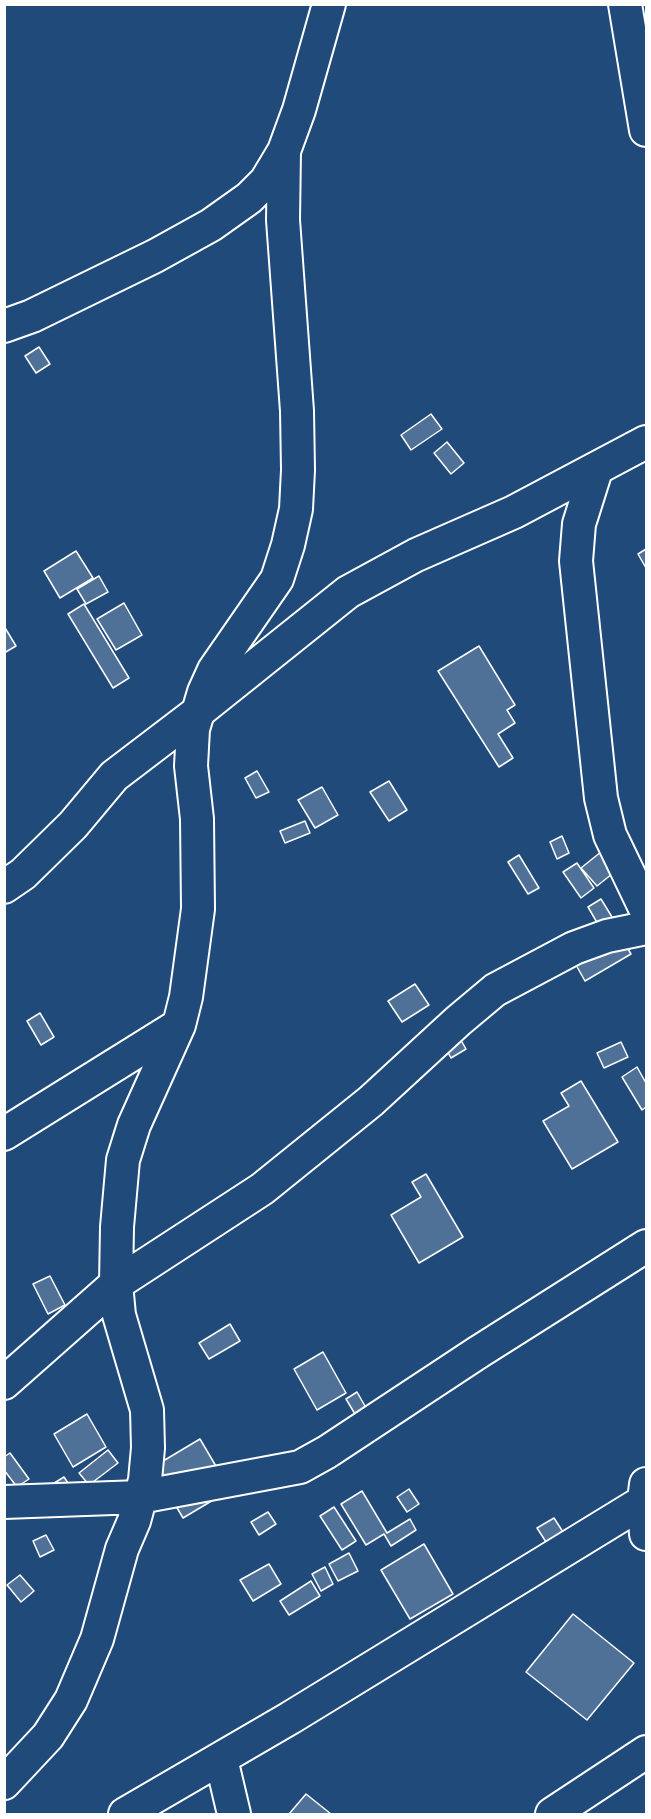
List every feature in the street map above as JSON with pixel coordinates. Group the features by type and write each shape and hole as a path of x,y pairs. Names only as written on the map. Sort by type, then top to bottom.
{"street":[{"path":"4,341 18,321 155,256 211,225 249,198 266,182 284,151 299,110 329,4"},
{"path":"625,4 646,130"},
{"path":"4,1783 48,1736 71,1700 97,1639 122,1549 134,1521 145,1480 148,1448 147,1410 119,1315 116,1284 117,1227 123,1160 134,1125 179,1025 186,997 198,909 197,819 191,766 193,729 204,692 214,670 277,579 296,509 297,411 283,220 284,151"},
{"path":"4,887 23,874 73,825 114,776 348,592 416,555 514,513 646,442"},
{"path":"596,470 579,524 576,561 601,798 610,836 646,910"},
{"path":"4,1383 116,1284 262,1189 371,1101 495,990 574,948 607,936 646,928"},
{"path":"4,1134 179,1025"},
{"path":"4,1502 140,1497 300,1467 327,1452 646,1246"},
{"path":"646,1494 646,1534"},
{"path":"125,1815 220,1759 646,1494"},
{"path":"552,1815 646,1752"},
{"path":"220,1759 234,1815"}],"building":[{"path":"39,347 50,364 36,373 25,356"},
{"path":"431,414 442,429 411,450 401,435"},
{"path":"447,442 464,463 451,474 434,453"},
{"path":"646,549 646,568 638,554"},
{"path":"76,551 93,578 60,598 44,571"},
{"path":"99,576 108,592 86,604 77,589"},
{"path":"124,603 142,635 116,650 97,619"},
{"path":"84,604 129,678 113,688 68,614"},
{"path":"4,626 16,646 4,653"},
{"path":"479,646 515,705 507,710 515,723 498,734 513,758 499,767 438,671"},
{"path":"257,771 269,792 256,798 245,778"},
{"path":"389,781 407,810 389,821 370,792"},
{"path":"322,787 338,815 315,828 298,800"},
{"path":"305,821 310,833 285,843 280,831"},
{"path":"562,836 569,853 557,859 550,842"},
{"path":"612,843 627,862 597,886 581,868"},
{"path":"519,855 539,888 528,894 508,862"},
{"path":"577,863 594,888 581,898 563,872"},
{"path":"601,899 612,917 599,926 588,907"},
{"path":"612,922 631,954 585,981 567,949"},
{"path":"415,984 429,1005 402,1022 388,1001"},
{"path":"40,1013 54,1037 41,1045 27,1021"},
{"path":"450,1021 466,1049 451,1058 435,1029"},
{"path":"621,1042 628,1057 604,1068 597,1053"},
{"path":"637,1067 646,1083 646,1107 642,1110 622,1077"},
{"path":"581,1081 618,1142 572,1169 543,1121 569,1106 561,1093"},
{"path":"426,1174 463,1237 419,1263 391,1215 421,1197 412,1182"},
{"path":"50,1276 65,1305 48,1314 33,1284"},
{"path":"230,1324 240,1341 209,1359 199,1343"},
{"path":"323,1352 346,1393 317,1410 294,1369"},
{"path":"357,1392 369,1413 358,1419 346,1399"},
{"path":"87,1414 106,1447 73,1467 54,1434"},
{"path":"200,1439 230,1490 183,1518 153,1467"},
{"path":"108,1450 118,1463 89,1485 79,1473"},
{"path":"10,1453 29,1479 17,1487 4,1470 4,1457"},
{"path":"64,1477 74,1492 51,1485"},
{"path":"409,1489 419,1504 407,1512 397,1497"},
{"path":"362,1491 387,1533 410,1519 416,1530 391,1546 384,1534 366,1545 341,1504"},
{"path":"334,1507 356,1541 342,1550 320,1516"},
{"path":"268,1512 276,1524 259,1535 251,1522"},
{"path":"554,1518 565,1535 548,1545 537,1528"},
{"path":"46,1535 54,1550 40,1557 33,1541"},
{"path":"424,1544 453,1594 410,1619 381,1570"},
{"path":"349,1553 358,1571 338,1581 329,1564"},
{"path":"269,1564 281,1584 253,1601 240,1580"},
{"path":"325,1567 333,1584 321,1591 312,1574"},
{"path":"20,1575 34,1591 21,1602 7,1585"},
{"path":"311,1581 320,1596 289,1615 280,1601"},
{"path":"573,1614 634,1663 587,1720 526,1672"},
{"path":"306,1794 331,1814 289,1814"}]}
